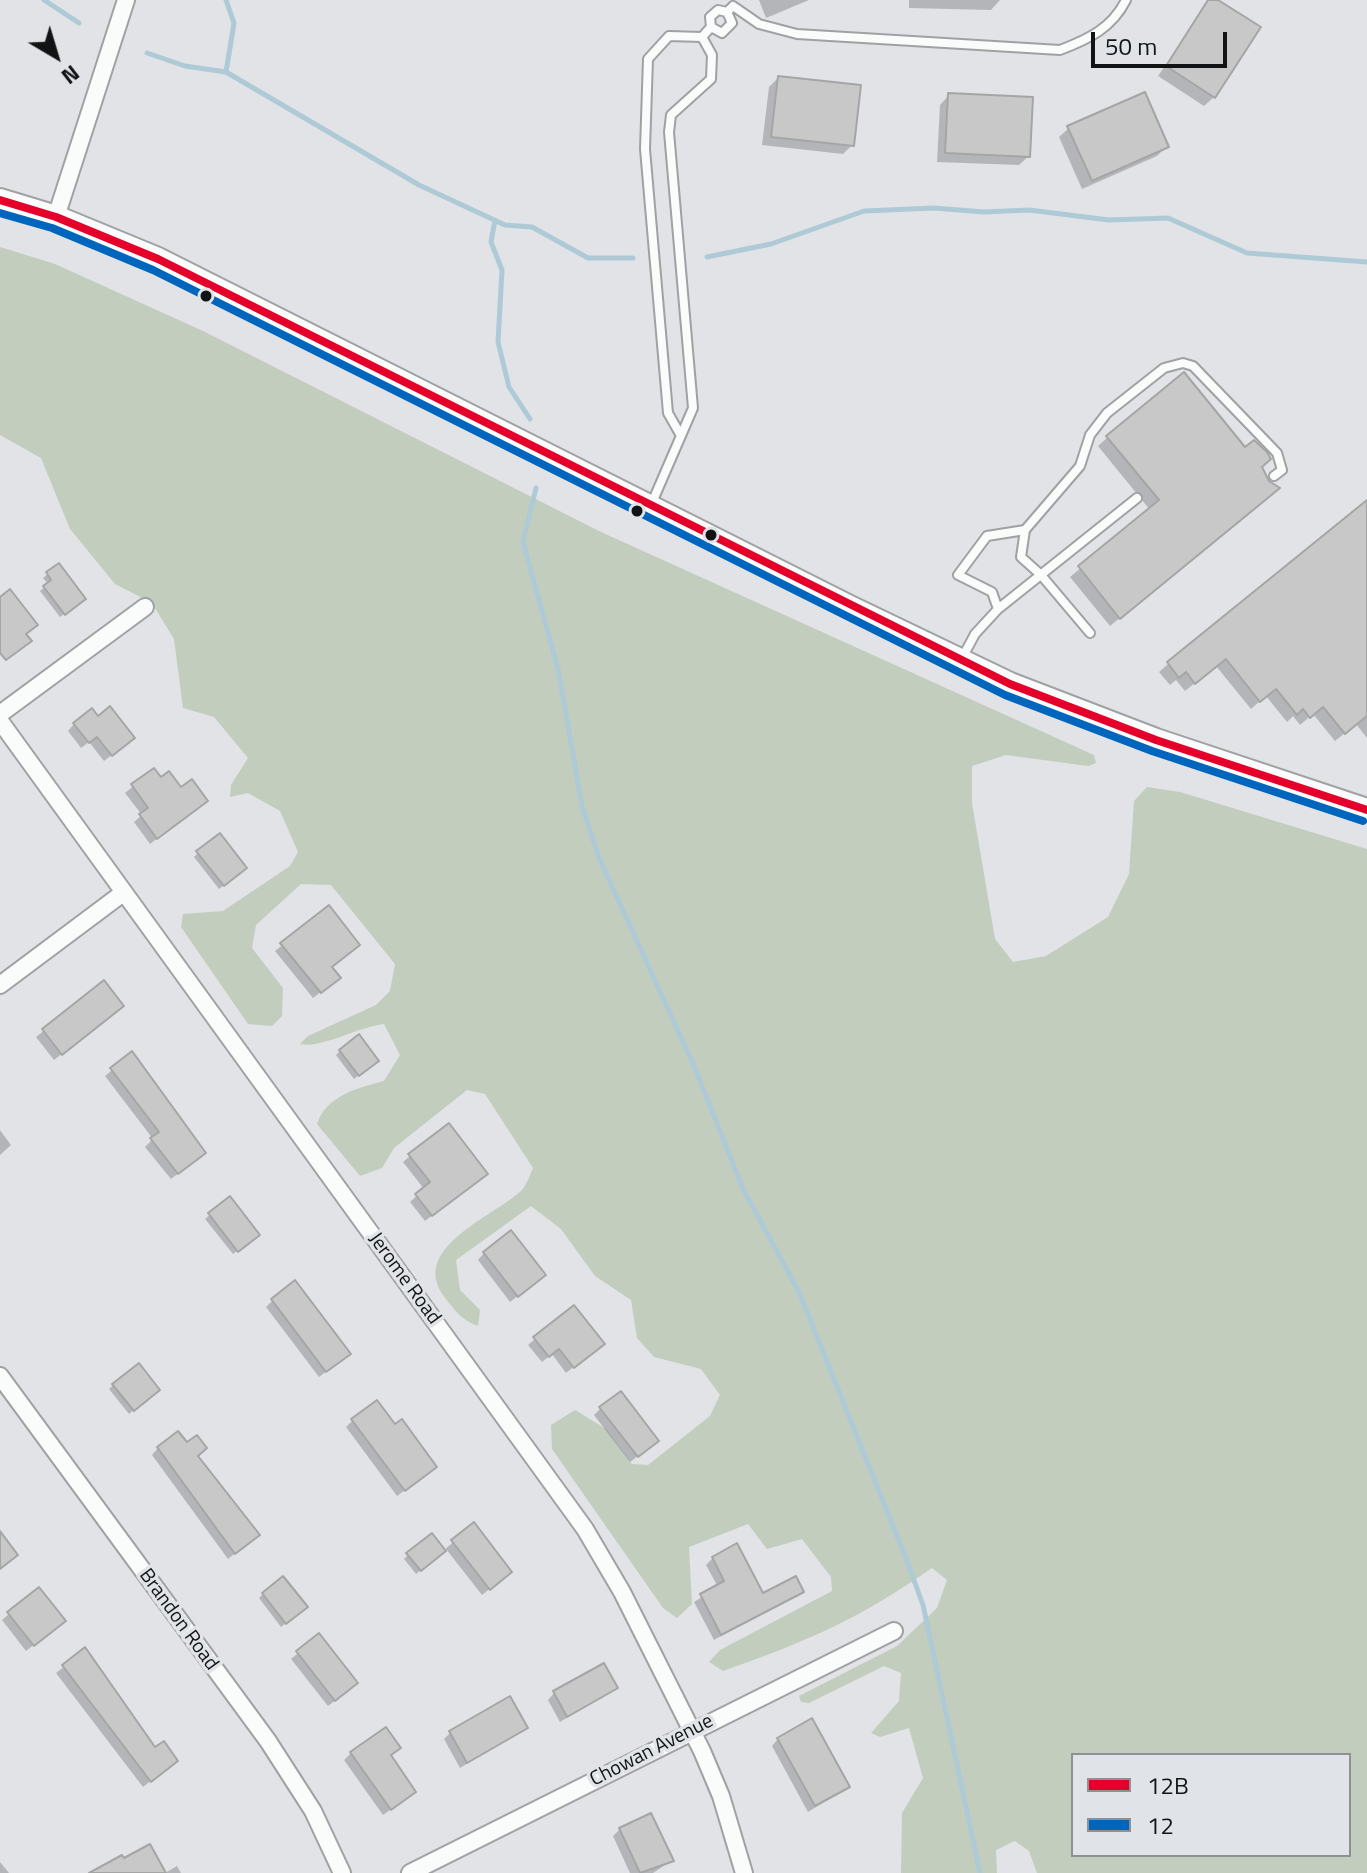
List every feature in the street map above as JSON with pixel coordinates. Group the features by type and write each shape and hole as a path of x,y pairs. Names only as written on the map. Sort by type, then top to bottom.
{"street":[{"path":"56,217 126,0"},
{"path":"0,200 56,217 158,259 1010,684 1156,740 1367,810"},
{"path":"0,714 145,607"},
{"name":"Jerome Road","path":"0,721 585,1529 622,1592 692,1731 721,1796 744,1873"},
{"path":"0,985 123,893"},
{"name":"Brandon Road","path":"0,1376 268,1741 313,1811 342,1873"},
{"name":"Chowan Avenue","path":"410,1873 894,1631"}],"lane":[{"path":"730,6 759,24 797,34 1060,50 1088,40 1117,19 1126,0"},
{"path":"711,27 722,33 732,23 730,6"},
{"path":"680,434 668,413 645,149 648,59 669,36 702,37 711,27 710,17 730,6"},
{"path":"650,507 693,408 669,132 671,115 711,79 712,55 702,37"},
{"path":"1090,633 1041,575 1021,557 1025,530 1080,466 1090,435 1107,413 1164,368 1183,363 1201,371 1277,453 1282,470 1274,476"},
{"path":"961,660 975,634 998,609 1137,498"},
{"path":"998,609 992,592 958,575 987,536 1025,530"}],"green space":[{"path":"0,247 55,264 203,331 601,532 1094,755 1096,763 1088,766 1006,755 972,766 972,803 995,939 1013,962 1046,956 1108,917 1129,874 1134,801 1147,787 1180,792 1367,849 1367,1873 1037,1873 1029,1851 1015,1841 996,1850 997,1873 901,1873 902,1813 923,1778 909,1728 880,1737 871,1733 899,1701 901,1673 884,1666 809,1703 801,1702 799,1696 897,1646 937,1608 947,1580 932,1568 857,1615 781,1650 723,1671 709,1662 720,1650 832,1591 831,1577 802,1539 767,1549 748,1524 689,1547 692,1604 677,1618 663,1608 552,1449 551,1425 575,1410 606,1429 632,1464 648,1465 710,1416 720,1395 701,1369 654,1357 637,1338 631,1300 595,1276 561,1229 531,1206 456,1260 460,1290 480,1310 478,1326 460,1315 446,1299 437,1281 437,1265 445,1250 458,1236 522,1190 533,1168 485,1094 467,1090 394,1148 382,1168 360,1176 317,1124 327,1106 335,1100 353,1090 384,1081 400,1055 384,1024 329,1041 300,1044 308,1036 376,1005 390,991 395,964 331,885 301,884 256,925 252,948 283,988 282,1016 272,1026 248,1024 181,927 183,914 223,911 290,866 298,852 280,811 248,793 230,797 231,785 248,758 214,717 183,708 174,639 152,603 115,584 70,529 41,458 0,435"}],"building":[{"path":"1208,0 1218,0 1261,27 1215,98 1166,66"},
{"path":"778,76 861,85 854,146 771,137"},
{"path":"1145,92 1169,147 1092,181 1067,126"},
{"path":"948,93 1033,97 1030,157 945,153"},
{"path":"1184,372 1245,447 1254,440 1267,452 1271,459 1262,467 1269,481 1280,488 1120,619 1078,566 1159,500 1106,436"},
{"path":"1367,500 1367,716 1345,734 1323,707 1310,718 1303,709 1297,715 1276,689 1260,702 1226,659 1195,684 1186,672 1179,678 1167,662"},
{"path":"59,563 86,599 65,615 43,586 51,580 46,572"},
{"path":"10,589 38,625 26,634 32,641 6,660 0,653 0,597"},
{"path":"110,706 135,738 112,756 97,737 89,743 73,723 92,708 98,716"},
{"path":"154,768 161,777 169,771 181,787 192,779 208,801 157,839 139,814 148,808 131,784"},
{"path":"220,833 247,868 224,886 196,851"},
{"path":"329,905 360,945 332,967 341,978 321,993 280,943"},
{"path":"104,980 124,1006 62,1055 42,1029"},
{"path":"359,1034 379,1061 359,1076 339,1050"},
{"path":"132,1051 206,1153 178,1174 150,1138 159,1132 110,1068"},
{"path":"449,1123 488,1174 432,1216 415,1194 430,1182 408,1154"},
{"path":"230,1196 260,1235 238,1252 208,1213"},
{"path":"511,1230 546,1275 518,1297 483,1252"},
{"path":"295,1280 351,1354 326,1372 271,1299"},
{"path":"574,1305 605,1344 574,1368 559,1349 549,1357 533,1337"},
{"path":"139,1363 160,1390 134,1411 112,1384"},
{"path":"621,1391 659,1441 638,1457 599,1407"},
{"path":"377,1400 395,1424 402,1419 437,1467 405,1491 351,1419"},
{"path":"178,1431 187,1442 197,1435 207,1448 198,1456 260,1535 235,1554 157,1447"},
{"path":"474,1522 512,1572 490,1590 451,1540"},
{"path":"0,1531 18,1555 0,1569"},
{"path":"432,1533 446,1551 421,1571 406,1553"},
{"path":"737,1543 763,1593 796,1576 804,1592 721,1635 700,1594 724,1581 712,1557"},
{"path":"283,1576 308,1607 286,1624 262,1593"},
{"path":"39,1587 66,1621 34,1646 7,1612"},
{"path":"319,1633 358,1683 335,1701 296,1651"},
{"path":"85,1647 155,1747 164,1741 178,1761 151,1782 62,1665"},
{"path":"604,1663 618,1688 567,1717 553,1691"},
{"path":"510,1696 528,1728 467,1763 449,1731"},
{"path":"812,1718 850,1787 815,1806 777,1738"},
{"path":"386,1727 401,1748 391,1755 416,1792 391,1810 350,1752"},
{"path":"651,1813 674,1861 640,1873 619,1828"},
{"path":"150,1844 166,1873 89,1873 122,1855 124,1858"}],"waterway":[{"path":"44,0 79,23"},
{"path":"226,0 234,23 226,72"},
{"path":"147,53 185,66 226,72 419,185 505,225 532,227 588,258 633,258"},
{"path":"707,257 771,244 864,211 934,208 984,212 1029,210 1109,220 1168,218 1247,253 1367,262"},
{"path":"495,220 491,242 502,270 498,342 509,387 530,419"},
{"path":"536,488 523,542 558,669 582,806 599,858 694,1066 743,1189 799,1292 907,1561 923,1605 980,1873"}],"transit line":[{"name":"12B","path":"0,200 56,217 158,259 1010,684 1156,740 1367,810"},
{"name":"12","path":"0,213 52,228 153,270 1005,695 1152,751 1363,821"}]}
